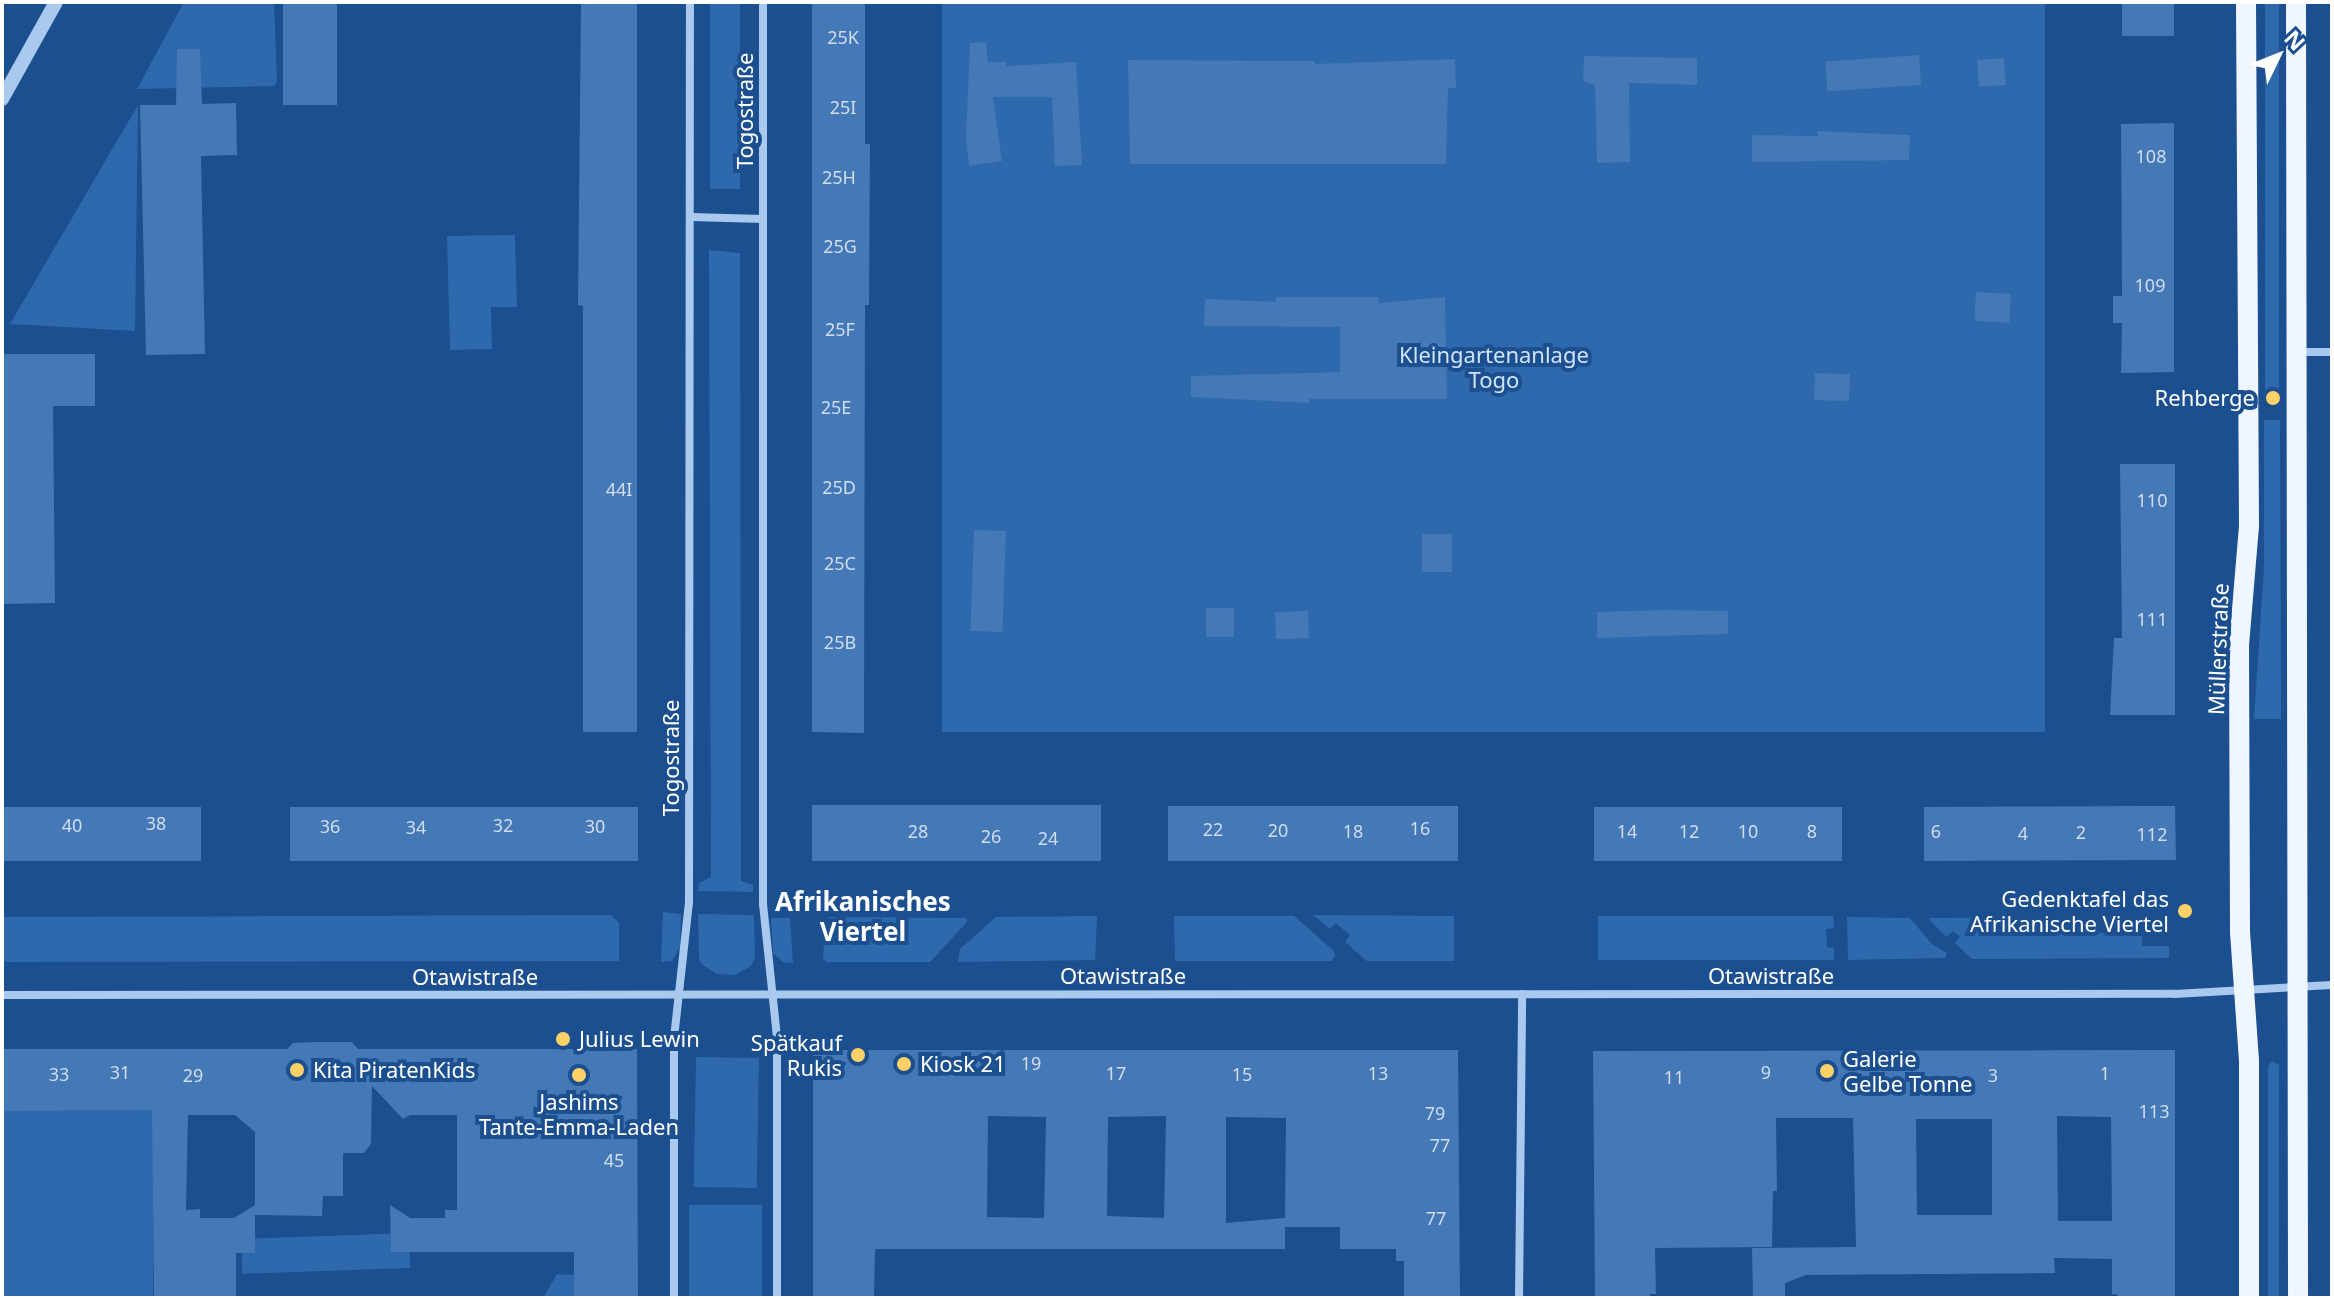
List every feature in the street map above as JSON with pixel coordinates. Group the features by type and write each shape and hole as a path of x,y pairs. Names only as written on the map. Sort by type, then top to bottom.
{"main road":[{"name":"Müllerstraße","path":"2246,2 2249,526 2239,644 2240,932 2249,1060 2249,1298"},
{"path":"2296,2 2298,1298"}],"street":[{"path":"2,99 56,2"},
{"name":"Togostraße","path":"674,1298 674,1038 689,903 690,2"},
{"name":"Togostraße","path":"763,2 763,904 777,1038 777,1298"},
{"path":"690,217 763,219"},
{"path":"2297,352 2332,352"},
{"name":"Otawistraße","path":"2,995 2175,994 2332,985"},
{"path":"1519,1298 1522,994"}],"green space":[{"path":"184,2 274,2 277,81 274,86 137,89"},
{"path":"710,2 740,2 740,189 710,189"},
{"name":"Kleingartenanlage Togo","path":"942,2 2045,2 2045,732 942,732"},
{"path":"2265,2 2279,2 2279,390 2265,390"},
{"path":"138,105 135,331 10,324"},
{"path":"515,235 517,307 491,307 492,349 450,350 447,236"},
{"path":"709,250 740,253 741,881 753,885 753,892 698,891 699,883 711,877"},
{"path":"2264,420 2280,420 2281,719 2254,719 2264,567"},
{"path":"663,912 681,914 680,947 672,961 661,962"},
{"path":"698,914 754,915 755,958 751,966 735,975 717,974 704,966 699,960"},
{"path":"611,915 619,923 619,961 2,962 2,917"},
{"path":"1313,915 1454,916 1454,961 1367,961 1345,942 1350,935 1336,923 1330,929"},
{"path":"1097,916 1095,960 958,962 960,949 996,917"},
{"path":"1174,916 1294,916 1334,951 1335,957 1331,961 1175,961"},
{"path":"1598,916 1833,916 1834,928 1826,929 1827,947 1834,948 1834,960 1598,960"},
{"path":"829,917 967,918 967,922 930,962 827,962 823,959 824,944 829,944"},
{"path":"1847,917 1910,918 1932,944 1947,953 1945,958 1848,960"},
{"path":"2081,917 2082,933 2118,933 2118,919 2142,919 2142,946 2169,946 2169,958 1972,959 1955,943 1960,937 1953,931 1946,937 1928,918"},
{"path":"771,918 790,918 793,963 783,962 773,953"},
{"path":"696,1057 759,1058 757,1188 694,1187"},
{"path":"2272,1061 2279,1065 2279,1298 2268,1298 2268,1066"},
{"path":"2,1105 153,1105 153,1298 2,1298"},
{"path":"689,1205 762,1205 762,1298 689,1298"},
{"path":"409,1233 410,1268 242,1274 241,1239"},
{"path":"557,1274 574,1275 574,1298 543,1298"}],"building":[{"path":"283,2 337,2 337,105 283,105"},
{"path":"581,2 637,2 637,732 583,732 583,306 578,305"},
{"path":"812,2 865,2 865,144 870,144 869,305 865,305 864,733 812,732"},
{"path":"2122,2 2174,2 2174,36 2122,36"},
{"path":"986,42 988,62 1006,62 1006,66 1076,62 1082,165 1055,166 1052,97 993,97 1002,161 969,166 966,139 970,43"},
{"path":"177,49 200,49 202,104 236,103 237,155 201,156 205,354 146,355 140,105 176,105"},
{"path":"1919,55 1921,85 1827,91 1825,62"},
{"path":"1584,56 1697,58 1697,85 1629,83 1630,162 1597,163 1595,85 1583,81"},
{"path":"2004,58 2006,85 1979,87 1977,60"},
{"path":"1455,59 1456,88 1448,88 1446,164 1130,164 1128,60 1315,61 1315,64"},
{"path":"2174,123 2174,372 2121,373 2122,323 2113,323 2113,296 2122,296 2121,124"},
{"path":"1818,131 1910,135 1909,160 1752,162 1752,135 1818,136"},
{"path":"1976,292 2011,294 2009,323 1974,321"},
{"path":"1276,297 1379,297 1379,303 1445,297 1447,399 1309,399 1309,403 1191,397 1191,376 1340,372 1340,327 1204,326 1205,299 1276,302"},
{"path":"2,354 95,354 95,406 53,406 55,603 2,604"},
{"path":"1815,373 1850,374 1849,401 1814,400"},
{"path":"2120,464 2175,464 2175,715 2110,715 2114,638 2122,638"},
{"path":"974,530 1006,531 1002,632 970,631"},
{"path":"1422,534 1452,534 1452,572 1422,572"},
{"path":"1206,608 1234,608 1234,637 1206,637"},
{"path":"1308,611 1309,638 1276,639 1275,612"},
{"path":"1728,611 1728,634 1597,638 1597,612"},
{"path":"812,805 1101,805 1101,861 812,861"},
{"path":"1168,806 1458,806 1458,861 1168,861"},
{"path":"2175,806 2176,860 1924,861 1924,807"},
{"path":"2,807 201,807 201,861 2,861"},
{"path":"290,807 638,807 638,861 290,861"},
{"path":"1594,807 1842,807 1842,861 1594,861"},
{"path":"352,1042 358,1049 637,1049 638,1298 574,1298 574,1252 391,1252 390,1205 410,1218 445,1218 445,1210 457,1210 457,1115 410,1115 403,1119 372,1086 371,1144 364,1153 343,1153 343,1196 323,1196 322,1216 255,1215 255,1253 236,1253 236,1298 154,1298 152,1110 2,1111 2,1049 287,1049 293,1043","holes":["188,1115 235,1115 255,1132 255,1205 234,1218 200,1218 200,1209 186,1210"]},
{"path":"813,1050 1458,1050 1460,1298 1404,1298 1404,1261 1396,1261 1396,1249 1340,1249 1340,1227 1285,1227 1285,1249 875,1249 874,1297 813,1298","holes":["988,1116 1046,1117 1044,1218 987,1217","1166,1116 1164,1218 1107,1216 1108,1117","1226,1117 1286,1118 1285,1218 1226,1223"]},
{"path":"2175,1050 2175,1298 2118,1298 2118,1295 2112,1294 2112,1259 2054,1258 2055,1273 1806,1275 1785,1283 1785,1298 1753,1298 1752,1248 1856,1247 1853,1118 1776,1118 1777,1191 1773,1191 1772,1247 1655,1248 1656,1294 1650,1294 1650,1298 1595,1298 1593,1051","holes":["2057,1116 2111,1117 2112,1221 2058,1221","1916,1119 1992,1119 1992,1215 1917,1215"]}],"place":[{"name":"Rehberge","path":"2273,398"},
{"name":"Gedenktafel das Afrikanische Viertel","path":"2185,911"},
{"name":"Julius Lewin","path":"563,1039"},
{"name":"Spätkauf Rukis","path":"858,1055"},
{"name":"Kiosk 21","path":"904,1064"},
{"name":"Kita PiratenKids","path":"297,1070"},
{"name":"Galerie Gelbe Tonne","path":"1827,1071"},
{"name":"Jashims Tante-Emma-Laden","path":"579,1075"}],"district":[{"name":"Afrikanisches Viertel","path":"863,917"}]}
